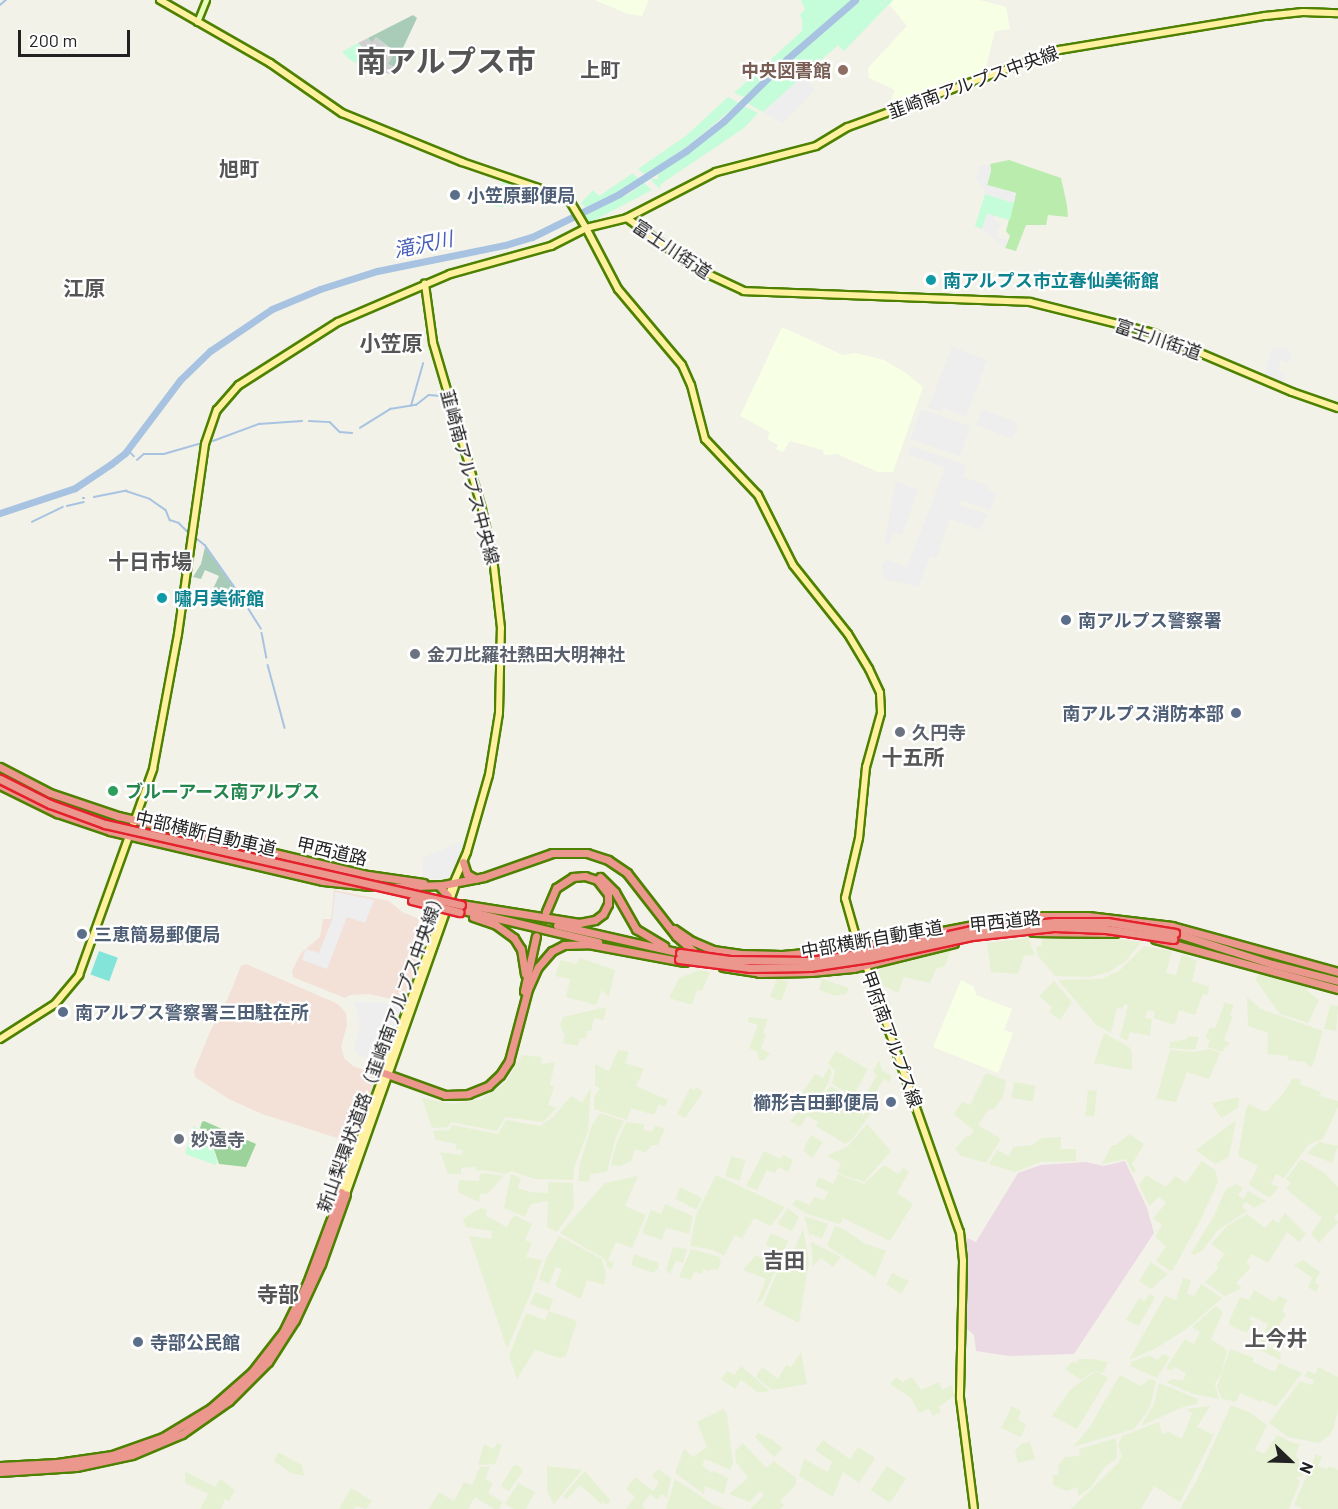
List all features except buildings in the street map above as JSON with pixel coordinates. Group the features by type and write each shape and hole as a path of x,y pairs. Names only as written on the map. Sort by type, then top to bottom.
{"highway":[{"name":"甲西道路","path":"0,767 58,796 135,820 368,875 410,882 455,883"},
{"name":"中部横断自動車道","path":"0,779 50,804 105,824 430,899 460,908"},
{"name":"甲西道路","path":"0,785 57,813 129,837 330,882 379,887 440,886 476,879 552,854 587,853 608,860 627,873 676,936 692,950 725,968 773,974 811,972 866,964 984,937 1029,932 1107,932 1192,948 1283,976 1338,985"},
{"path":"463,862 467,874 476,879"},
{"path":"460,908 579,923 595,920 603,914 608,904 608,894 597,880 585,876 573,877 556,888 544,912 548,893 558,880 578,872 592,873 610,885 632,923 642,934 680,956"},
{"name":"中部横断自動車道","path":"342,880 708,964 750,968 810,967 850,962 992,933 1081,927 1129,931 1173,939 1338,985"},
{"path":"440,886 448,896"},
{"path":"460,908 496,925 514,938 523,955 526,989"},
{"name":"甲西道路","path":"658,911 684,937 722,952 782,956 859,948 984,923 1040,916 1088,916 1172,926 1338,972"},
{"name":"中部横断自動車道","path":"680,956 761,962 840,957 990,927 1081,921 1130,925 1175,933 1338,985"},
{"path":"388,1074 445,1091 462,1092 485,1084 498,1073 506,1060 538,936"},
{"path":"526,989 542,960 552,951 564,945 588,944 680,956"},
{"name":"新山梨環状道路（韮崎南アルプス中央線）","path":"0,1466 76,1461 121,1452 179,1429 219,1402 252,1372 283,1332 307,1283 343,1193"},
{"name":"新山梨環状道路（韮崎南アルプス中央線）","path":"0,1472 76,1467 132,1455 182,1434 222,1407 268,1362 296,1320 321,1264 343,1193"}],"main road":[{"path":"0,1039 55,1004 74,983 85,963 135,820 159,747 205,444 213,416 239,385 322,330 460,270 551,246 586,226 577,208 568,198 453,158 342,113 260,57 160,0"},
{"path":"197,22 206,0"},
{"name":"韮崎南アルプス中央線","path":"627,218 716,172 816,146 848,127 1059,50 1265,16 1303,12 1338,13"},
{"name":"富士川街道","path":"586,226 627,218 695,268 744,291 1030,302 1153,333 1292,392 1338,408"},
{"name":"甲府南アルプス線","path":"586,226 618,289 682,365 692,385 705,439 758,495 793,565 848,634 880,693 881,713 866,767 859,838 845,898 859,948 954,1213 961,1240 963,1265 960,1398 974,1509"},
{"name":"韮崎南アルプス中央線","path":"425,284 433,342 486,524 499,606 501,677 494,746 483,798 455,883"},
{"name":"新山梨環状道路（韮崎南アルプス中央線）","path":"388,1074 448,896 455,883"},
{"name":"新山梨環状道路（韮崎南アルプス中央線）","path":"343,1193 453,898 455,883"}],"shaded area":[{"path":"595,0 649,0 642,16 628,14"},
{"path":"893,0 980,0 1006,7 1010,29 995,31 984,75 891,110 887,108 895,90 869,78 868,68 907,26 889,4"},
{"path":"413,15 417,18 394,67 388,64 395,52 376,37 372,42 368,38"},
{"path":"376,37 395,53 388,64 394,67 390,74 363,66 369,55 358,43 368,38 372,41"},
{"path":"804,75 815,90 782,123 763,112"},
{"path":"990,164 991,171 987,185 1016,193 1014,203 985,194 984,188 976,179 979,166"},
{"path":"987,214 996,216 994,220 1001,223 998,230 995,229 998,231 996,237 1008,241 1005,248 982,229"},
{"path":"782,327 843,355 855,353 884,360 906,373 923,387 893,472 878,472 837,454 824,455 823,450 790,441 783,452 776,449 778,445 767,439 770,432 740,416"},
{"path":"952,347 987,360 966,417 943,408 941,412 928,408"},
{"path":"1284,348 1290,351 1291,357 1288,363 1281,360 1278,371 1285,374 1282,384 1264,376 1272,349"},
{"path":"921,409 970,426 960,456 911,439"},
{"path":"982,409 1018,423 1012,439 976,425"},
{"path":"911,446 968,466 963,477 989,486 987,489 997,494 990,510 961,500 960,505 988,515 980,530 949,519 937,558 930,556 919,587 884,579 882,564 887,560 907,567 945,468 908,454"},
{"path":"896,481 918,490 902,535 894,533 890,543 884,545"},
{"path":"205,547 234,589 227,591 213,589 219,576 205,570 201,579 193,577 201,564"},
{"path":"461,841 464,844 454,873 446,878 423,879 423,858"},
{"path":"334,890 389,901 402,912 419,919 416,938 423,947 406,998 400,1001 369,994 350,995 345,998 293,977 292,971 301,953 320,937 323,919 331,919"},
{"path":"335,892 374,900 365,923 347,917 327,969 302,960 306,949 319,953 332,920"},
{"path":"1041,936 1095,936 1141,942 1126,961 1109,972 1090,977 1055,976 1038,956 1036,947 1042,945"},
{"path":"1028,938 1035,955 1024,956 1018,974 991,972 987,943"},
{"path":"1144,946 1172,951 1166,973 1176,975 1182,954 1197,961 1192,981 1209,987 1208,995 1203,994 1195,1015 1179,1010 1175,1025 1153,1018 1155,1012 1148,1010 1145,1018 1152,1019 1150,1036 1130,1032 1127,1041 1120,1037 1128,1005 1125,1004 1122,1009 1117,1008 1111,1033 1096,1025 1058,980 1102,979 1120,970"},
{"path":"951,950 945,966 936,969 930,983 904,977 898,993 878,983 876,976 882,966"},
{"path":"99,951 118,958 109,981 90,974"},
{"path":"580,958 615,970 609,997 602,990 596,1005 566,997 570,979 555,976 561,960 576,964"},
{"path":"246,964 338,1004 346,1013 347,1025 341,1046 344,1058 353,1066 372,1073 376,1080 353,1143 262,1114 229,1099 195,1077 194,1071 210,1032 228,998 241,966"},
{"path":"699,970 710,972 702,991 697,990 692,1005 669,998 679,978"},
{"path":"1260,973 1308,987 1307,991 1319,1000 1308,1023 1280,1014 1255,979"},
{"path":"777,978 788,982 781,1001 770,997"},
{"path":"822,979 849,988 846,994 835,996 819,990"},
{"path":"961,980 974,987 976,995 1012,1009 1004,1030 1013,1033 998,1073 933,1047"},
{"path":"1054,981 1072,1002 1060,1020 1049,1012 1052,1007 1039,996"},
{"path":"1247,997 1261,1009 1323,1031 1313,1065 1310,1067 1305,1062 1288,1060 1288,1056 1267,1054 1268,1033 1248,1026"},
{"path":"354,1002 382,1002 402,1008 383,1059 375,1062 359,1055 354,1050 360,1024"},
{"path":"1225,1002 1234,1005 1230,1015 1233,1016 1224,1040 1230,1043 1222,1052 1207,1047 1210,1040 1205,1038 1210,1027 1215,1028"},
{"path":"1330,1005 1338,1006 1336,1031 1324,1029"},
{"path":"606,1007 604,1020 594,1018 591,1031 587,1031 586,1039 580,1038 578,1046 563,1043 565,1036 560,1026 563,1017"},
{"path":"749,1017 768,1019 761,1049 770,1053 764,1061 759,1060 757,1052 749,1048 758,1025 748,1022"},
{"path":"1104,1033 1129,1047 1132,1051 1132,1070 1094,1063"},
{"path":"1188,1036 1199,1037 1195,1050 1169,1048 1170,1042 1187,1039"},
{"path":"1210,1049 1220,1053 1209,1079 1187,1072 1176,1102 1156,1099 1170,1050 1194,1052"},
{"path":"618,1050 629,1052 625,1063 644,1069 636,1086 668,1100 665,1107 659,1104 654,1115 631,1108 627,1120 594,1109 594,1097 600,1088 595,1086 595,1064 609,1071"},
{"path":"836,1051 868,1069 853,1096 832,1084 835,1071 828,1063"},
{"path":"522,1055 542,1057 541,1064 555,1062 550,1085 554,1087 548,1105 557,1108 543,1122 505,1117 497,1131 451,1122 448,1127 432,1128 422,1098 452,1104 482,1099 506,1082"},
{"path":"879,1060 882,1070 892,1076 889,1082 884,1079 868,1104 862,1101 877,1075 873,1072"},
{"path":"829,1067 832,1072 828,1084 814,1105 799,1098 815,1074 823,1078"},
{"path":"986,1073 1006,1080 1003,1097 994,1109 989,1109 978,1125 1001,1139 986,1163 961,1156 955,1149 965,1137 970,1136 974,1131 954,1114 962,1102 970,1105"},
{"path":"1293,1078 1301,1080 1300,1084 1321,1092 1320,1096 1338,1101 1338,1107 1323,1139 1309,1144 1284,1178 1276,1174 1271,1184 1279,1187 1270,1198 1249,1185 1258,1166 1238,1156 1246,1109 1249,1104 1262,1111 1267,1111 1282,1095"},
{"path":"1014,1082 1036,1086 1033,1102 1011,1098"},
{"path":"830,1086 872,1112 853,1138 845,1144 816,1126 818,1122 807,1116 800,1127 790,1121 805,1105 816,1106"},
{"path":"591,1087 588,1131 574,1168 573,1180 535,1179 511,1171 506,1174 476,1171 475,1167 461,1168 461,1174 448,1174 440,1152 461,1155 463,1150 456,1149 456,1144 436,1140 433,1131 450,1130 452,1125 498,1134 506,1120 540,1126 553,1117 571,1096 582,1103"},
{"path":"697,1087 703,1092 685,1118 677,1114 690,1088 694,1090"},
{"path":"1088,1090 1097,1091 1094,1117 1085,1116"},
{"path":"1239,1097 1238,1108 1221,1118 1212,1103"},
{"path":"600,1113 624,1121 615,1140 607,1172 591,1174 589,1182 578,1181 580,1163 592,1125"},
{"path":"1236,1120 1229,1157 1215,1164 1196,1150"},
{"path":"626,1122 644,1124 644,1130 652,1132 655,1125 665,1129 658,1145 652,1145 645,1153 635,1149 631,1161 620,1166 611,1165 617,1142"},
{"path":"867,1124 891,1151 864,1182 840,1174 837,1171 841,1163 827,1156 848,1146"},
{"path":"1129,1134 1144,1144 1132,1164 1136,1171 1133,1173 1126,1159 1102,1164 1112,1145 1116,1145"},
{"path":"811,1135 823,1142 812,1158 803,1150"},
{"path":"1061,1137 1061,1149 1076,1149 1076,1161 1041,1162 1015,1172 989,1164 997,1150 1009,1156 1013,1147 1032,1145 1042,1138"},
{"path":"1319,1142 1338,1146 1332,1163 1307,1153"},
{"path":"764,1151 780,1159 784,1155 793,1160 788,1172 778,1167 775,1173 767,1170 757,1190 746,1186"},
{"path":"731,1156 745,1160 740,1180 725,1176"},
{"path":"1301,1159 1326,1174 1338,1187 1338,1213 1334,1218 1338,1222 1319,1243 1311,1234 1322,1218 1286,1189 1291,1183 1286,1179"},
{"path":"1125,1161 1147,1208 1154,1233 1074,1354 1009,1356 976,1351 974,1335 965,1327 965,1237 976,1242 1018,1173 1041,1165 1086,1162 1104,1166"},
{"path":"1202,1161 1215,1170 1218,1182 1200,1221 1173,1270 1170,1271 1156,1261 1166,1246 1155,1237 1162,1225 1153,1218 1166,1203 1159,1197 1149,1206 1139,1185 1146,1175 1166,1187 1175,1176 1186,1183"},
{"path":"884,1165 898,1174 903,1168 909,1172 897,1193 913,1204 890,1241 843,1218 840,1224 810,1215 792,1205 796,1199 810,1205 814,1197 824,1200 828,1192 815,1186 819,1177 833,1184 838,1174 864,1184"},
{"path":"480,1174 504,1176 487,1194 481,1193 479,1202 458,1192 459,1180 479,1181"},
{"path":"511,1174 521,1178 518,1188 530,1192 548,1193 548,1182 573,1183 574,1208 557,1232 547,1227 548,1201 531,1204 525,1217 504,1208"},
{"path":"716,1175 785,1207 771,1226 754,1218 742,1239 735,1235 724,1256 713,1250 690,1246 696,1215"},
{"path":"638,1176 625,1206 646,1215 632,1248 616,1242 608,1260 614,1263 611,1269 607,1266 605,1259 560,1233 605,1183"},
{"path":"1237,1184 1243,1188 1238,1195 1243,1199 1248,1191 1266,1201 1254,1208 1246,1202 1242,1206 1247,1211 1218,1230 1202,1251 1194,1255 1191,1253 1214,1216 1226,1189"},
{"path":"681,1187 702,1198 696,1210 675,1198"},
{"path":"665,1204 693,1216 689,1234 666,1228 662,1240 642,1233 651,1210 661,1214"},
{"path":"481,1208 487,1210 486,1216 507,1227 514,1215 532,1224 525,1240 532,1243 526,1257 542,1260 507,1349 469,1236 491,1239 492,1231 466,1227 463,1219"},
{"path":"788,1208 799,1217 792,1231 777,1224"},
{"path":"1285,1213 1306,1234 1299,1242 1287,1232 1268,1263 1252,1254 1246,1263 1251,1267 1236,1283 1242,1288 1225,1296 1205,1282 1219,1267 1216,1265 1225,1254 1211,1244 1228,1225 1247,1214 1265,1228 1273,1219 1278,1223"},
{"path":"804,1216 828,1224 822,1239 811,1234 810,1237"},
{"path":"835,1226 864,1243 886,1251 875,1277 827,1246"},
{"path":"803,1229 809,1261 799,1323 763,1305 785,1255 791,1257"},
{"path":"771,1233 788,1241 783,1253 766,1245"},
{"path":"559,1236 602,1259 606,1274 604,1285 587,1280 581,1299 555,1286 562,1269 556,1267 549,1284 539,1279 546,1259"},
{"path":"811,1242 841,1257 833,1267 821,1258 813,1266"},
{"path":"673,1247 687,1249 683,1263 676,1261 670,1274 666,1270"},
{"path":"691,1249 719,1257 721,1262 718,1270 703,1269 702,1274 694,1272 691,1280 679,1277"},
{"path":"634,1254 659,1263 658,1269 653,1273 631,1265"},
{"path":"756,1255 777,1267 762,1300 756,1304 766,1279 743,1270"},
{"path":"1303,1260 1320,1272 1315,1282 1319,1285 1316,1292 1308,1287 1312,1278 1294,1265"},
{"path":"1151,1262 1168,1274 1151,1289 1139,1281"},
{"path":"892,1273 909,1281 901,1294 886,1284"},
{"path":"1183,1278 1191,1280 1187,1294 1194,1296 1201,1284 1222,1298 1189,1327 1155,1349 1129,1360 1165,1296 1176,1300"},
{"path":"1254,1290 1274,1302 1279,1296 1287,1300 1282,1311 1286,1314 1267,1346 1281,1353 1280,1360 1260,1350 1263,1345 1259,1343 1268,1324 1251,1316 1249,1320 1253,1321 1247,1333 1231,1326 1229,1322 1240,1297 1249,1300"},
{"path":"535,1292 553,1299 549,1311 530,1304"},
{"path":"1149,1294 1155,1297 1139,1326 1126,1320 1139,1298 1145,1301"},
{"path":"1216,1306 1223,1312 1211,1339 1227,1350 1222,1372 1215,1384 1219,1399 1193,1394 1166,1382 1173,1379 1183,1381 1186,1373 1174,1367 1171,1371 1166,1368 1185,1339 1194,1344 1200,1332 1192,1327"},
{"path":"549,1311 577,1321 566,1356 560,1358 535,1350 517,1379 509,1356 526,1313 545,1320"},
{"path":"1230,1349 1254,1358 1253,1362 1275,1372 1279,1363 1302,1373 1276,1407 1240,1393 1236,1402 1222,1399 1217,1387"},
{"path":"801,1352 807,1384 772,1390 756,1377 762,1367 778,1379 786,1365 791,1367"},
{"path":"1163,1354 1170,1357 1157,1378 1130,1366 1132,1362 1149,1355 1158,1360"},
{"path":"1078,1359 1108,1362 1103,1373 1092,1372 1081,1380 1065,1369 1072,1362 1077,1363"},
{"path":"741,1366 770,1391 759,1393 741,1380 735,1389 721,1379 727,1371 734,1375"},
{"path":"1318,1367 1338,1377 1338,1410 1334,1428 1329,1436 1319,1443 1288,1437 1269,1423 1300,1381 1312,1385 1314,1380 1304,1376 1308,1371 1315,1374"},
{"path":"1093,1373 1099,1373 1108,1378 1077,1429 1052,1416 1071,1389"},
{"path":"1120,1375 1141,1386 1150,1379 1156,1381 1151,1404 1145,1415 1134,1429 1073,1447 1089,1428"},
{"path":"896,1377 903,1382 912,1377 921,1390 939,1382 942,1390 951,1385 955,1395 939,1407 941,1412 933,1416 929,1409 919,1413 911,1398 890,1384"},
{"path":"1159,1383 1198,1399 1197,1404 1183,1407 1141,1426 1154,1404"},
{"path":"1231,1405 1251,1413 1267,1425 1255,1450 1264,1454 1277,1435 1300,1444 1295,1456 1299,1459 1298,1463 1303,1472 1302,1477 1298,1476 1297,1479 1300,1481 1289,1509 1180,1509 1198,1478"},
{"path":"1012,1406 1021,1411 1018,1420 1026,1424 1021,1437 1001,1428"},
{"path":"1210,1406 1197,1427 1214,1435 1180,1502 1154,1486 1141,1509 1071,1509 1118,1463 1122,1456 1118,1445 1122,1436 1159,1422 1162,1434 1169,1432 1182,1439 1192,1413 1186,1409"},
{"path":"723,1409 727,1414 733,1463 730,1470 705,1459 702,1465 711,1473 714,1471 728,1478 724,1494 705,1486 704,1494 676,1474 676,1470 684,1449 693,1457 707,1447 697,1422"},
{"path":"758,1433 783,1448 774,1457 755,1437"},
{"path":"1116,1438 1117,1458 1104,1468 1091,1487 1079,1496 1077,1487 1067,1491 1053,1485 1053,1475 1058,1475 1059,1464 1065,1457 1080,1456 1079,1449"},
{"path":"823,1440 850,1459 858,1447 875,1458 859,1483 843,1472 833,1497 799,1476 804,1459 828,1472 832,1462 815,1450"},
{"path":"1030,1442 1035,1459 1018,1463 1015,1451 1021,1444"},
{"path":"497,1443 502,1445 495,1464 478,1465 484,1444 494,1449"},
{"path":"743,1443 766,1468 774,1461 796,1478 796,1485 780,1501 784,1505 780,1509 750,1509 764,1495 760,1491 750,1502 729,1494 748,1478 736,1462 735,1451"},
{"path":"278,1452 302,1465 304,1476 291,1473 274,1461"},
{"path":"1316,1454 1322,1457 1318,1466 1327,1469 1329,1466 1338,1470 1338,1509 1303,1509 1294,1505"},
{"path":"518,1465 523,1471 509,1491 501,1486 513,1466"},
{"path":"547,1466 582,1470 554,1504 547,1492"},
{"path":"887,1466 906,1479 890,1503 871,1490"},
{"path":"480,1467 490,1467 485,1479 493,1483 488,1493 503,1502 499,1509 494,1509 475,1497 468,1509 429,1509 439,1492 454,1501 464,1482 472,1485"},
{"path":"658,1469 671,1478 667,1498 662,1494 657,1500 650,1494 642,1505 645,1509 626,1509 635,1497 626,1489 635,1477 653,1491 659,1482 652,1476"},
{"path":"185,1471 215,1487 220,1479 235,1490 229,1501 225,1499 221,1509 200,1509 208,1494 185,1483"},
{"path":"585,1471 611,1501 606,1505 603,1502 601,1504 580,1485 567,1499 563,1496"},
{"path":"675,1479 714,1505 725,1509 666,1509"},
{"path":"518,1483 535,1492 526,1509 514,1509 505,1504"},
{"path":"351,1488 372,1501 366,1509 356,1506 354,1509 339,1509"}],"green space":[{"path":"801,0 852,0 803,42 790,57 855,0 886,0 870,15 887,0 893,0 844,51 838,45 763,112 743,101 783,63 744,97 734,93 802,31 802,18 799,15 805,10"},
{"path":"358,43 369,55 363,66 350,60 342,52"},
{"path":"728,97 739,103 689,145 645,175 638,169 687,135"},
{"path":"744,106 758,113 744,128 661,184 660,189 650,179 658,179 658,173"},
{"path":"1009,160 1061,178 1068,217 1048,215 1046,225 1026,225 1016,251 1005,248 1010,236 1006,231 1016,193 987,185 991,171 990,164"},
{"path":"633,173 639,179 616,194 586,208 581,203 593,190 599,196"},
{"path":"501,179 514,183 506,207 494,206 503,184"},
{"path":"644,183 652,190 589,223 585,216 606,203 629,194"},
{"path":"985,194 1014,203 1010,220 987,214 982,229 975,226"},
{"path":"204,1121 256,1144 246,1167 219,1164 208,1131 202,1132 200,1128"},
{"path":"194,1126 210,1142 217,1159 216,1165 185,1154"}],"waterway":[{"path":"0,5 6,0"},
{"name":"滝沢川","path":"0,513 75,488 111,464 125,453 180,380 210,351 272,309 320,289 377,271 505,245 532,237 619,194 686,151 724,121 787,59 855,0"},
{"path":"411,406 423,364"},
{"path":"360,428 390,409 416,405 429,395 441,396"},
{"path":"213,441 259,424 302,421"},
{"path":"309,421 330,422 340,432 352,433"},
{"path":"137,460 144,454 164,454 202,443"},
{"path":"127,449 134,456"},
{"path":"94,497 126,491 150,499 166,510 170,520 179,523 189,533"},
{"path":"67,506 84,502"},
{"path":"32,522 63,507"},
{"path":"195,537 205,545 238,592"},
{"path":"242,598 261,628"},
{"path":"262,633 267,658"},
{"path":"268,665 285,728"}],"tunnel":[{"path":"536,936 542,911"}],"place":[{"name":"中央図書館","path":"843,70"},
{"name":"小笠原郵便局","path":"455,195"},
{"name":"南アルプス市立春仙美術館","path":"931,280"},
{"name":"嘯月美術館","path":"162,598"},
{"name":"南アルプス警察署","path":"1066,620"},
{"name":"金刀比羅社熱田大明神社","path":"415,654"},
{"name":"南アルプス消防本部","path":"1236,713"},
{"name":"久円寺","path":"900,732"},
{"name":"ブルーアース南アルプス","path":"113,791"},
{"name":"三恵簡易郵便局","path":"82,934"},
{"name":"南アルプス警察署三田駐在所","path":"63,1012"},
{"name":"櫛形吉田郵便局","path":"891,1102"},
{"name":"妙遠寺","path":"179,1139"},
{"name":"寺部公民館","path":"138,1342"}],"district":[{"name":"南アルプス市","path":"446,60"},
{"name":"上町","path":"600,69"},
{"name":"旭町","path":"239,168"},
{"name":"江原","path":"84,288"},
{"name":"小笠原","path":"391,343"},
{"name":"十日市場","path":"150,561"},
{"name":"十五所","path":"913,757"},
{"name":"吉田","path":"784,1260"},
{"name":"寺部","path":"278,1294"},
{"name":"上今井","path":"1276,1338"}]}
